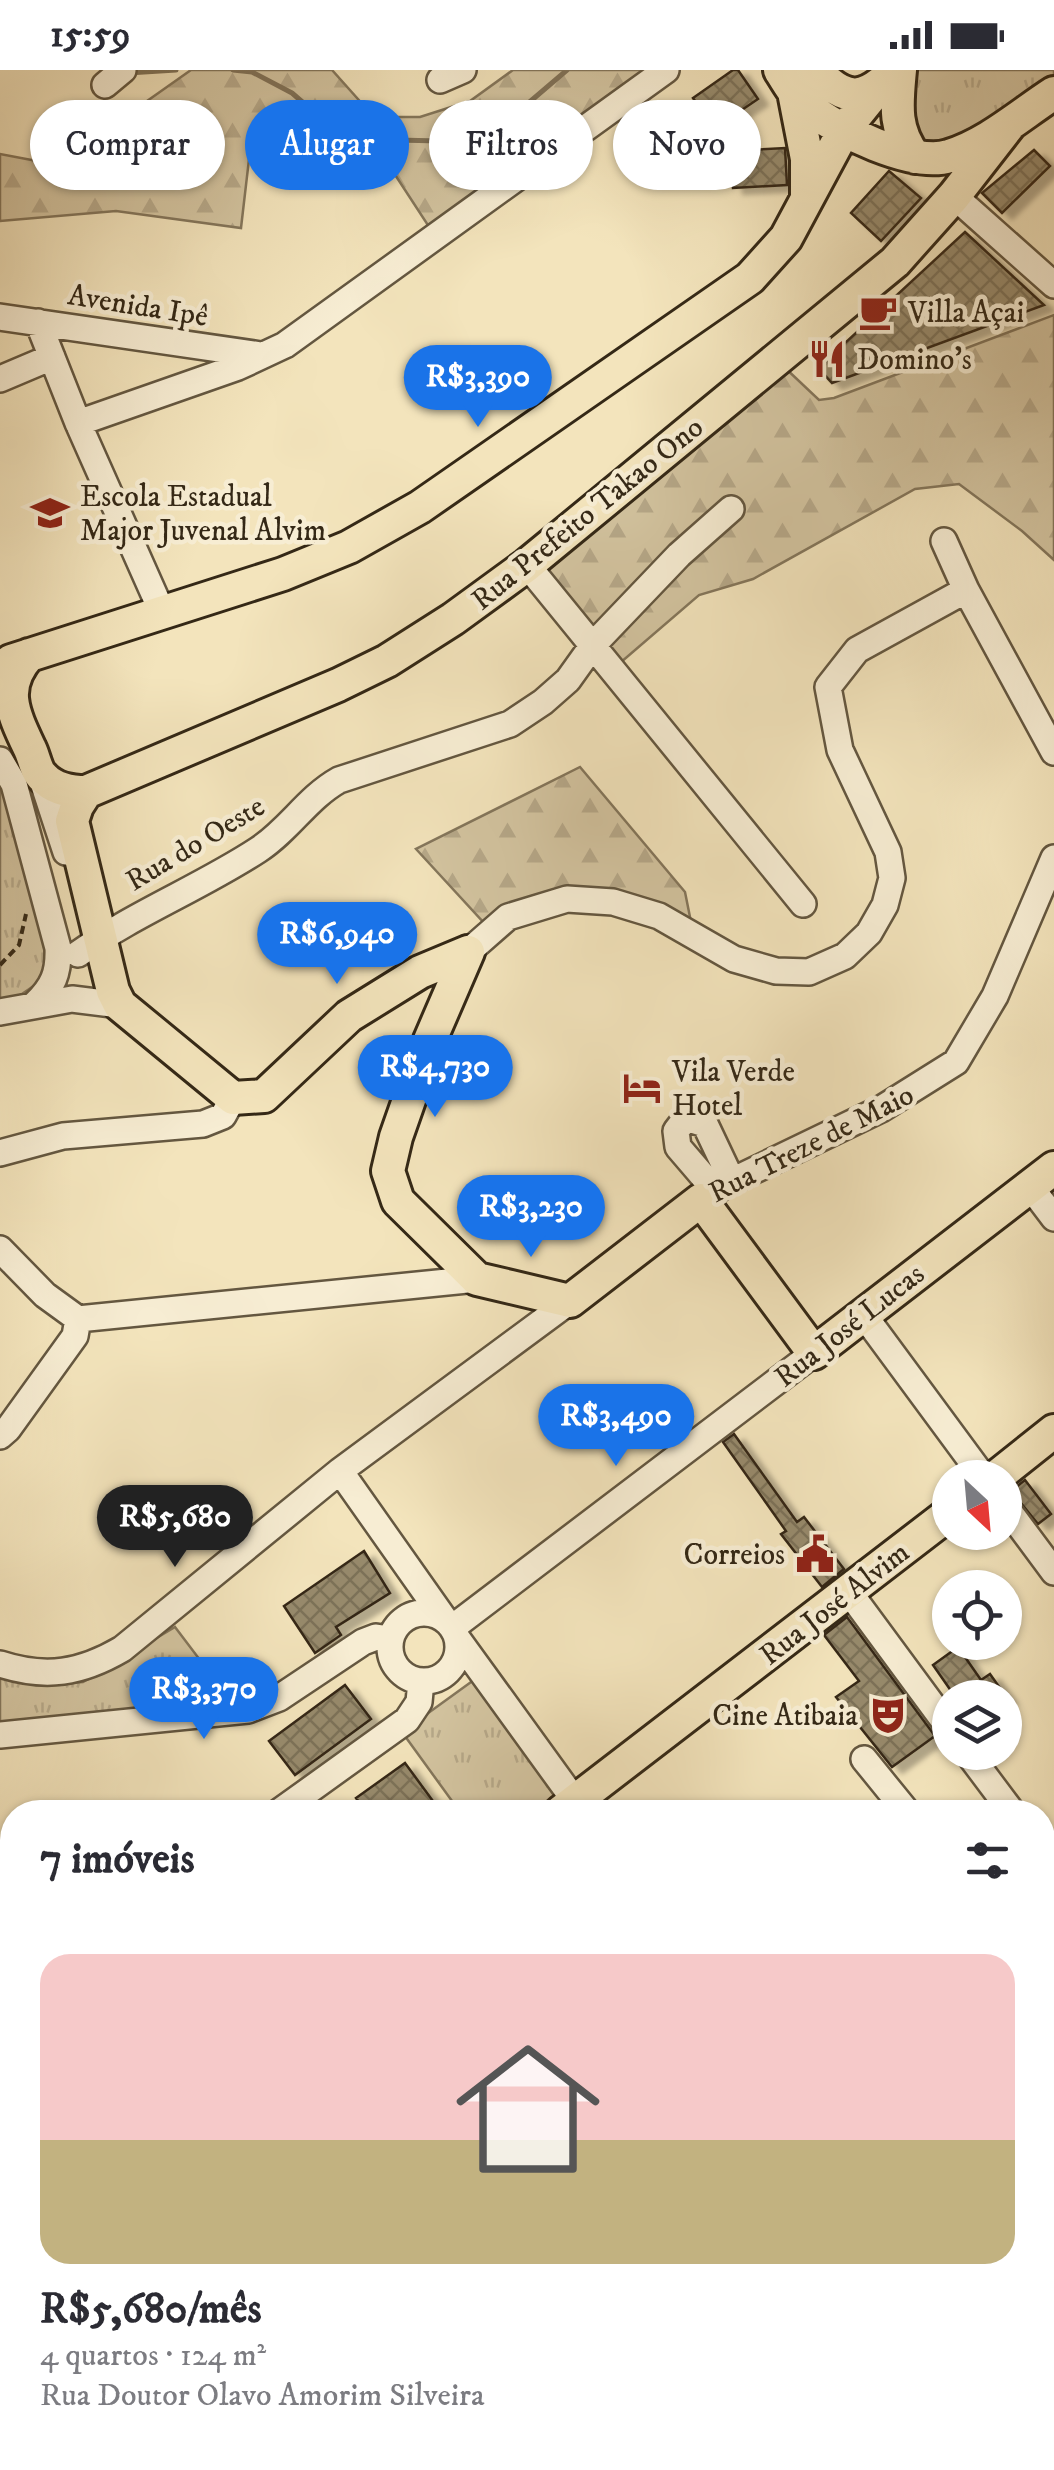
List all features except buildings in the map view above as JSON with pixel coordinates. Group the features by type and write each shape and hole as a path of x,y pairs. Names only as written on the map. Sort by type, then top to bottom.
{"main road":[{"path":"796,77 864,95 889,77"},
{"path":"796,77 806,106 844,130 928,160 947,157 1010,124 1054,93"},
{"path":"796,77 807,159 806,202"},
{"path":"86,792 69,792 41,776 9,716 15,660 283,574 332,554 420,508 750,278 775,253 844,130 889,77"},
{"path":"889,77 898,124 915,157"},
{"name":"Rua Prefeito Takao Ono","path":"86,792 387,661 453,619 527,565 895,262 954,196 1010,124"},
{"path":"86,792 72,821 90,945 120,1005 233,1098 264,1096 350,1016 420,972 468,952"},
{"path":"468,952 430,1040 388,1171 398,1201 478,1279 570,1301"},
{"name":"Rua José Lucas","path":"814,1353 1041,1176"},
{"path":"716,1190 814,1353"},
{"name":"Rua Treze de Maio","path":"570,1301 716,1190"},
{"path":"1018,1460 1054,1431"},
{"name":"Rua José Alvim","path":"584,1800 932,1527"}],"street":[{"path":"78,423 266,356 285,345 666,70"},
{"path":"954,196 1054,286"},
{"name":"Avenida Ipê","path":"0,317 266,356"},
{"path":"38,322 162,612"},
{"path":"0,379 52,357"},
{"path":"593,645 679,556 731,509"},
{"path":"944,541 966,590 1054,752"},
{"path":"527,565 803,904"},
{"path":"468,952 508,918 568,899 613,902 659,916 734,960 776,971 808,972 845,956 868,933 886,905 892,878 888,852 840,750 828,688 857,650 966,590"},
{"name":"Rua do Oeste","path":"90,945 258,850 288,827 321,790 339,780 510,724 544,702 568,680 593,645"},
{"path":"0,760 14,784 58,948 59,968 43,997"},
{"path":"41,776 86,918 90,945 43,997"},
{"name":"Rua Treze de Maio","path":"716,1190 881,1109 956,1062 995,996 1054,858"},
{"path":"0,1012 43,997 120,1005"},
{"path":"0,1153 63,1136 204,1124 223,1116 233,1098"},
{"path":"1041,1176 1054,1218"},
{"path":"0,1250 45,1295 78,1319 478,1279"},
{"name":"Rua Treze de Maio","path":"0,1664 26,1673 55,1674 108,1657 340,1470 570,1301"},
{"path":"863,1314 971,1460"},
{"path":"0,1436 75,1336 78,1319"},
{"name":"Rua José Lucas","path":"451,1629 814,1353"},
{"path":"340,1470 567,1800"},
{"path":"1022,1529 1054,1572"},
{"path":"0,1735 248,1710 279,1698 363,1642 396,1630 424,1613 451,1629 458,1649 450,1669 442,1676 421,1681 400,1672 393,1662 396,1630 414,1598 409,1569"},
{"path":"849,1592 932,1705"},
{"path":"296,1800 407,1720 418,1702 421,1681"},
{"path":"864,1759 897,1800"},
{"path":"980,1770 1003,1800"}],"green space":[{"path":"191,70 332,70 359,100 245,100 245,190 241,228 116,211 0,221 0,154 30,160 30,190 225,190 225,100 148,100"},
{"path":"513,70 664,70 623,100 613,100 613,107 593,121 593,100 471,100"},
{"path":"918,70 1054,70 1054,87 971,141 921,149 905,86"},
{"path":"429,114 429,190 498,190 435,236 405,190 409,190 409,117"},
{"path":"1054,315 1054,560 959,484 915,489 753,579 699,595 620,663 532,564 782,365 819,400 834,398"},
{"path":"580,767 685,892 693,932 614,893 486,925 416,849"},
{"path":"0,769 35,878 47,970 57,970 0,1009"},
{"path":"175,1627 225,1693 220,1702 0,1724 0,1677 36,1685 83,1682"},
{"path":"478,1677 567,1800 451,1800 402,1732"}],"waterway":[{"path":"128,73 176,70"},
{"path":"233,70 252,72 292,93 322,119 354,139 440,141 519,111 567,70"}],"place":[{"name":"Villa Açai","path":"878,312"},
{"name":"Domino's","path":"827,359"},
{"name":"Escola Estadual Major Juvenal Alvim","path":"50,513"},
{"name":"Vila Verde Hotel","path":"642,1088"},
{"name":"Correios","path":"815,1554"},
{"name":"Cine Atibaia","path":"888,1715"}]}
